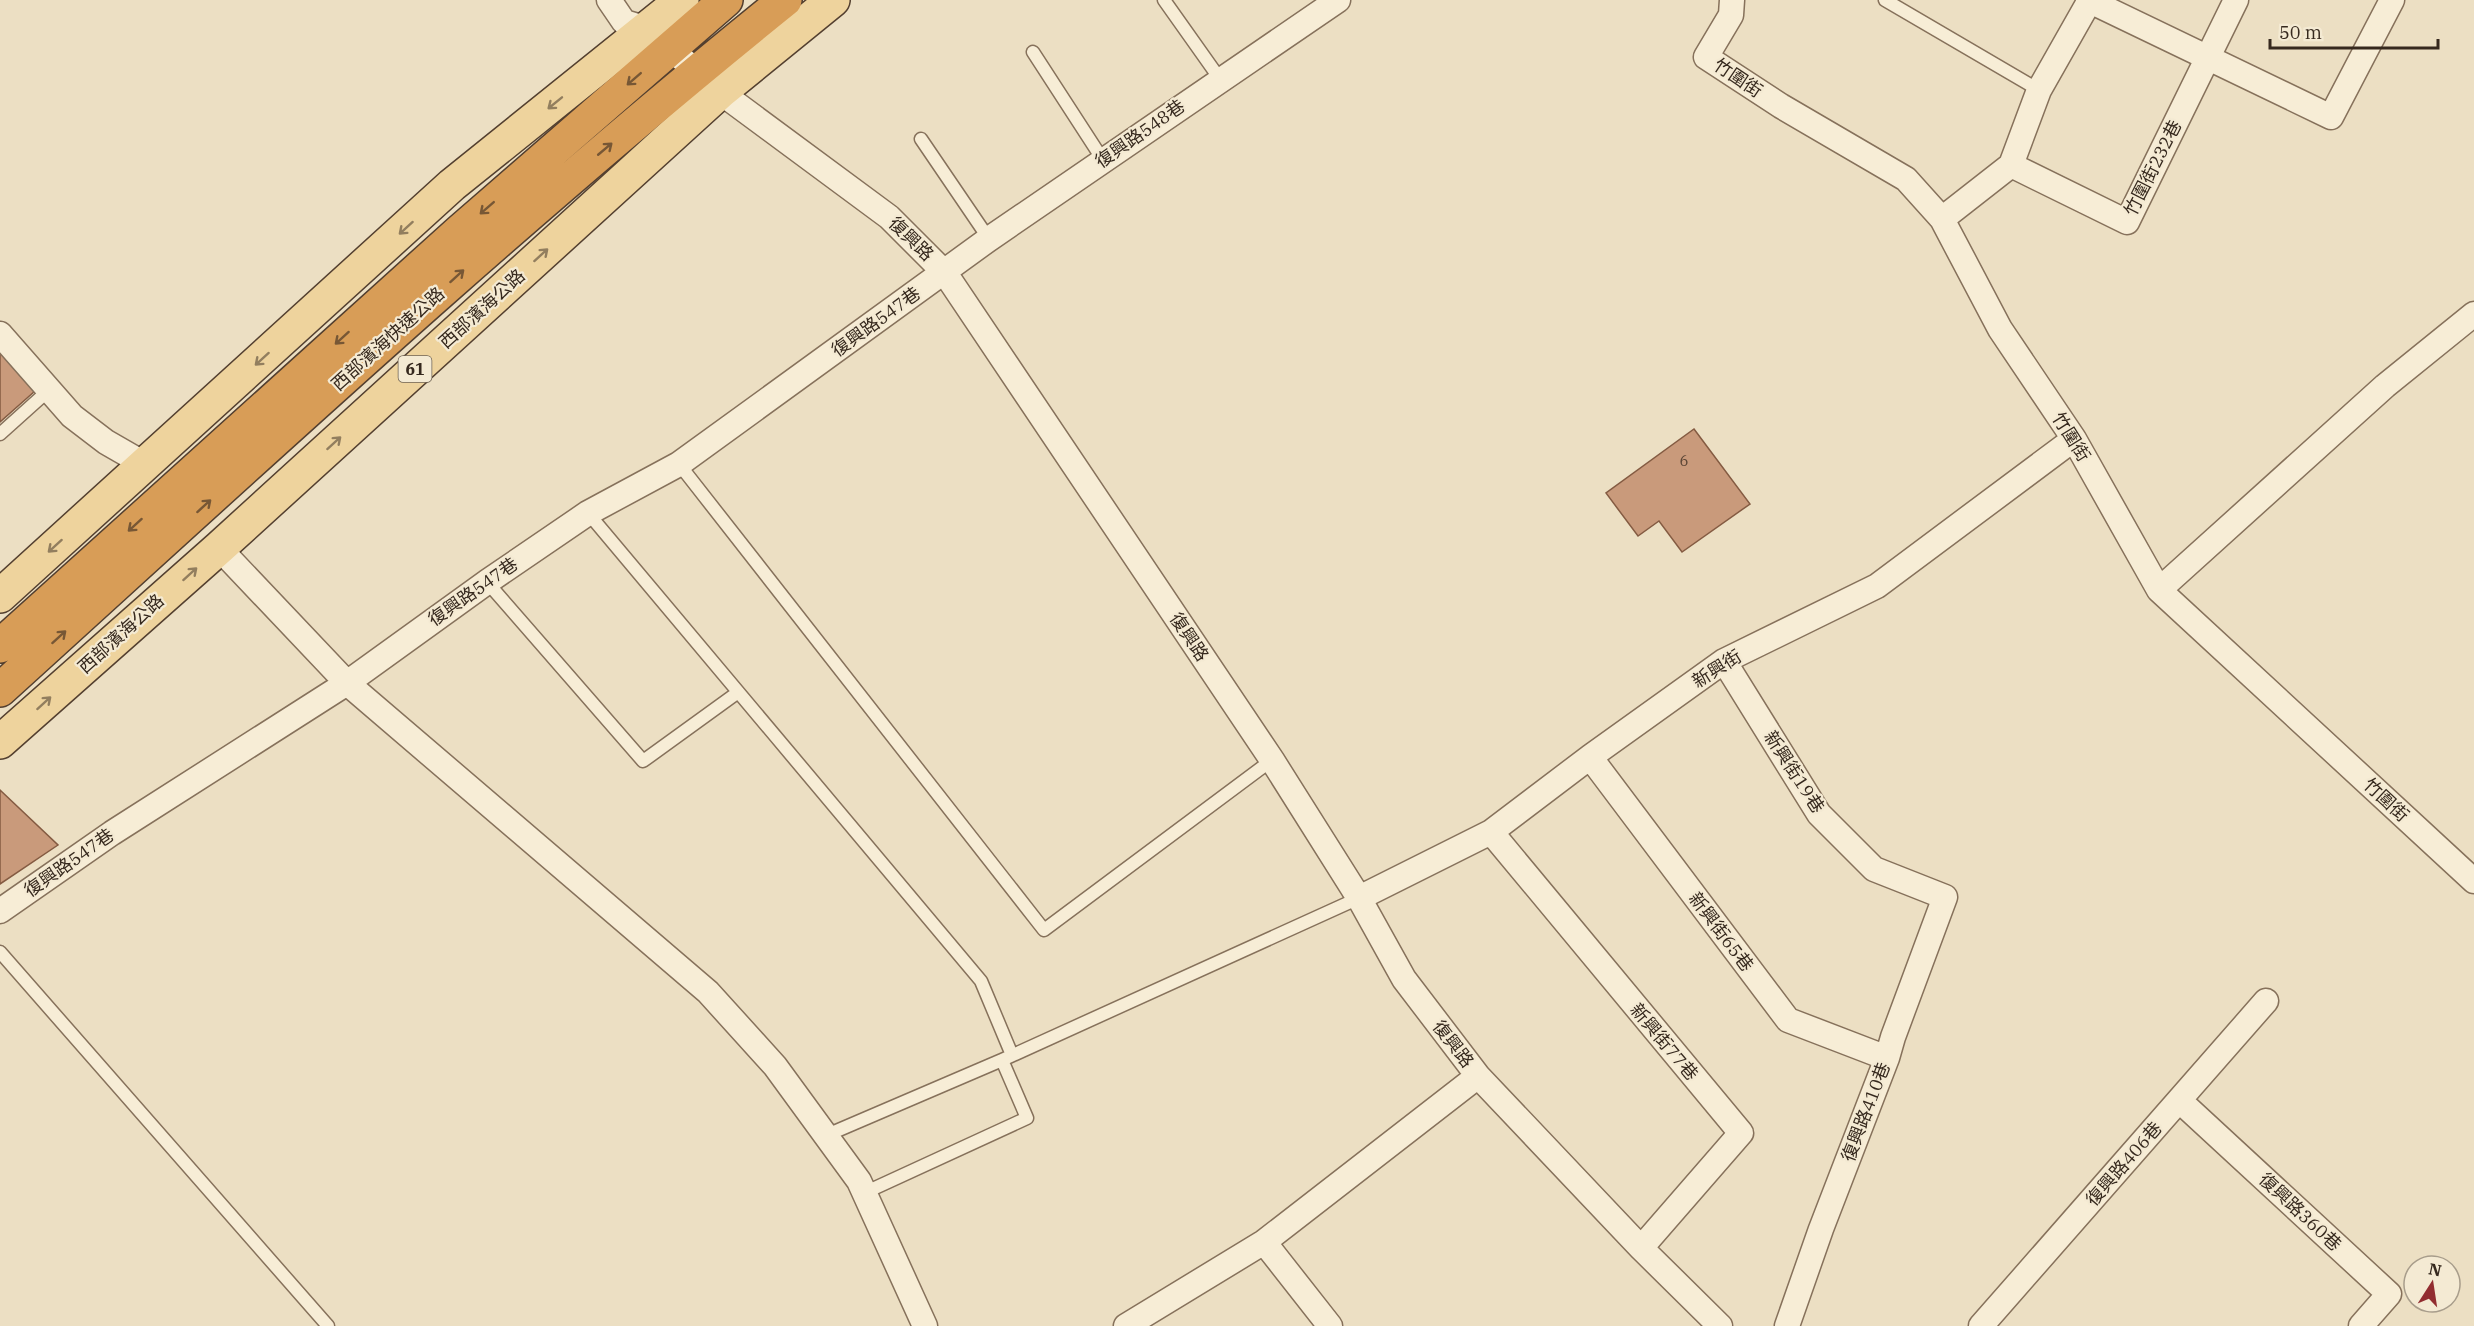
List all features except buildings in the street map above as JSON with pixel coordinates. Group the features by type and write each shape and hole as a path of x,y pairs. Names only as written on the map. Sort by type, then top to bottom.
{"highway":[{"name":"西部濱海快速公路","path":"0,646 460,231 658,38 726,0"},
{"name":"西部濱海快速公路","path":"0,690 487,249 708,82 785,0"}],"main road":[{"path":"0,596 452,185 658,38 682,0"},
{"name":"西部濱海公路","path":"0,742 219,548 708,82 833,0"}],"street":[{"name":"復興路","path":"609,0 624,22 658,38 708,82 889,217 945,273 1272,760 1359,898 1404,979 1478,1076 1641,1248 1720,1326"},
{"name":"復興路548巷","path":"945,273 989,238 1338,0"},
{"name":"竹圍街","path":"1732,0 1731,15 1706,57 1781,106 1906,179 1942,219 2000,329 2074,439 2159,590 2474,881"},
{"path":"1942,219 2011,165 2039,90 2090,0 2331,117 2392,0"},
{"name":"竹圍街232巷","path":"2011,165 2127,222 2236,0"},
{"name":"復興路547巷","path":"0,911 112,833 347,683 487,582 588,513 679,464 945,273"},
{"path":"2159,590 2385,386 2474,314"},
{"path":"0,334 81,423 106,442 146,465"},
{"name":"新興街","path":"1359,898 1491,832 1590,757 1724,661 1877,586 2074,439"},
{"path":"219,548 347,683 708,992 775,1066 859,1181 925,1326"},
{"name":"新興街19巷","path":"1724,661 1819,814 1874,869 1945,897"},
{"name":"新興街65巷","path":"1590,757 1788,1020 1887,1058"},
{"name":"新興街77巷","path":"1491,832 1741,1133 1641,1248"},
{"name":"復興路410巷","path":"1786,1326 1945,897"},
{"name":"復興路406巷","path":"1981,1326 2266,1001"},
{"path":"1126,1326 1264,1242 1478,1076"},
{"name":"復興路360巷","path":"2180,1101 2389,1294 2361,1326"},
{"path":"1264,1242 1330,1326"}],"lane":[{"path":"1164,0 1220,79"},
{"path":"1885,0 2039,90"},
{"path":"1033,52 1103,160"},
{"path":"921,139 989,238"},
{"path":"0,434 49,390"},
{"path":"679,464 1044,930 1272,760"},
{"path":"588,513 981,981 1027,1118 864,1193"},
{"path":"487,582 642,761 737,693"},
{"path":"826,1135 1007,1058 1359,898"},
{"path":"0,952 328,1326"}]}
